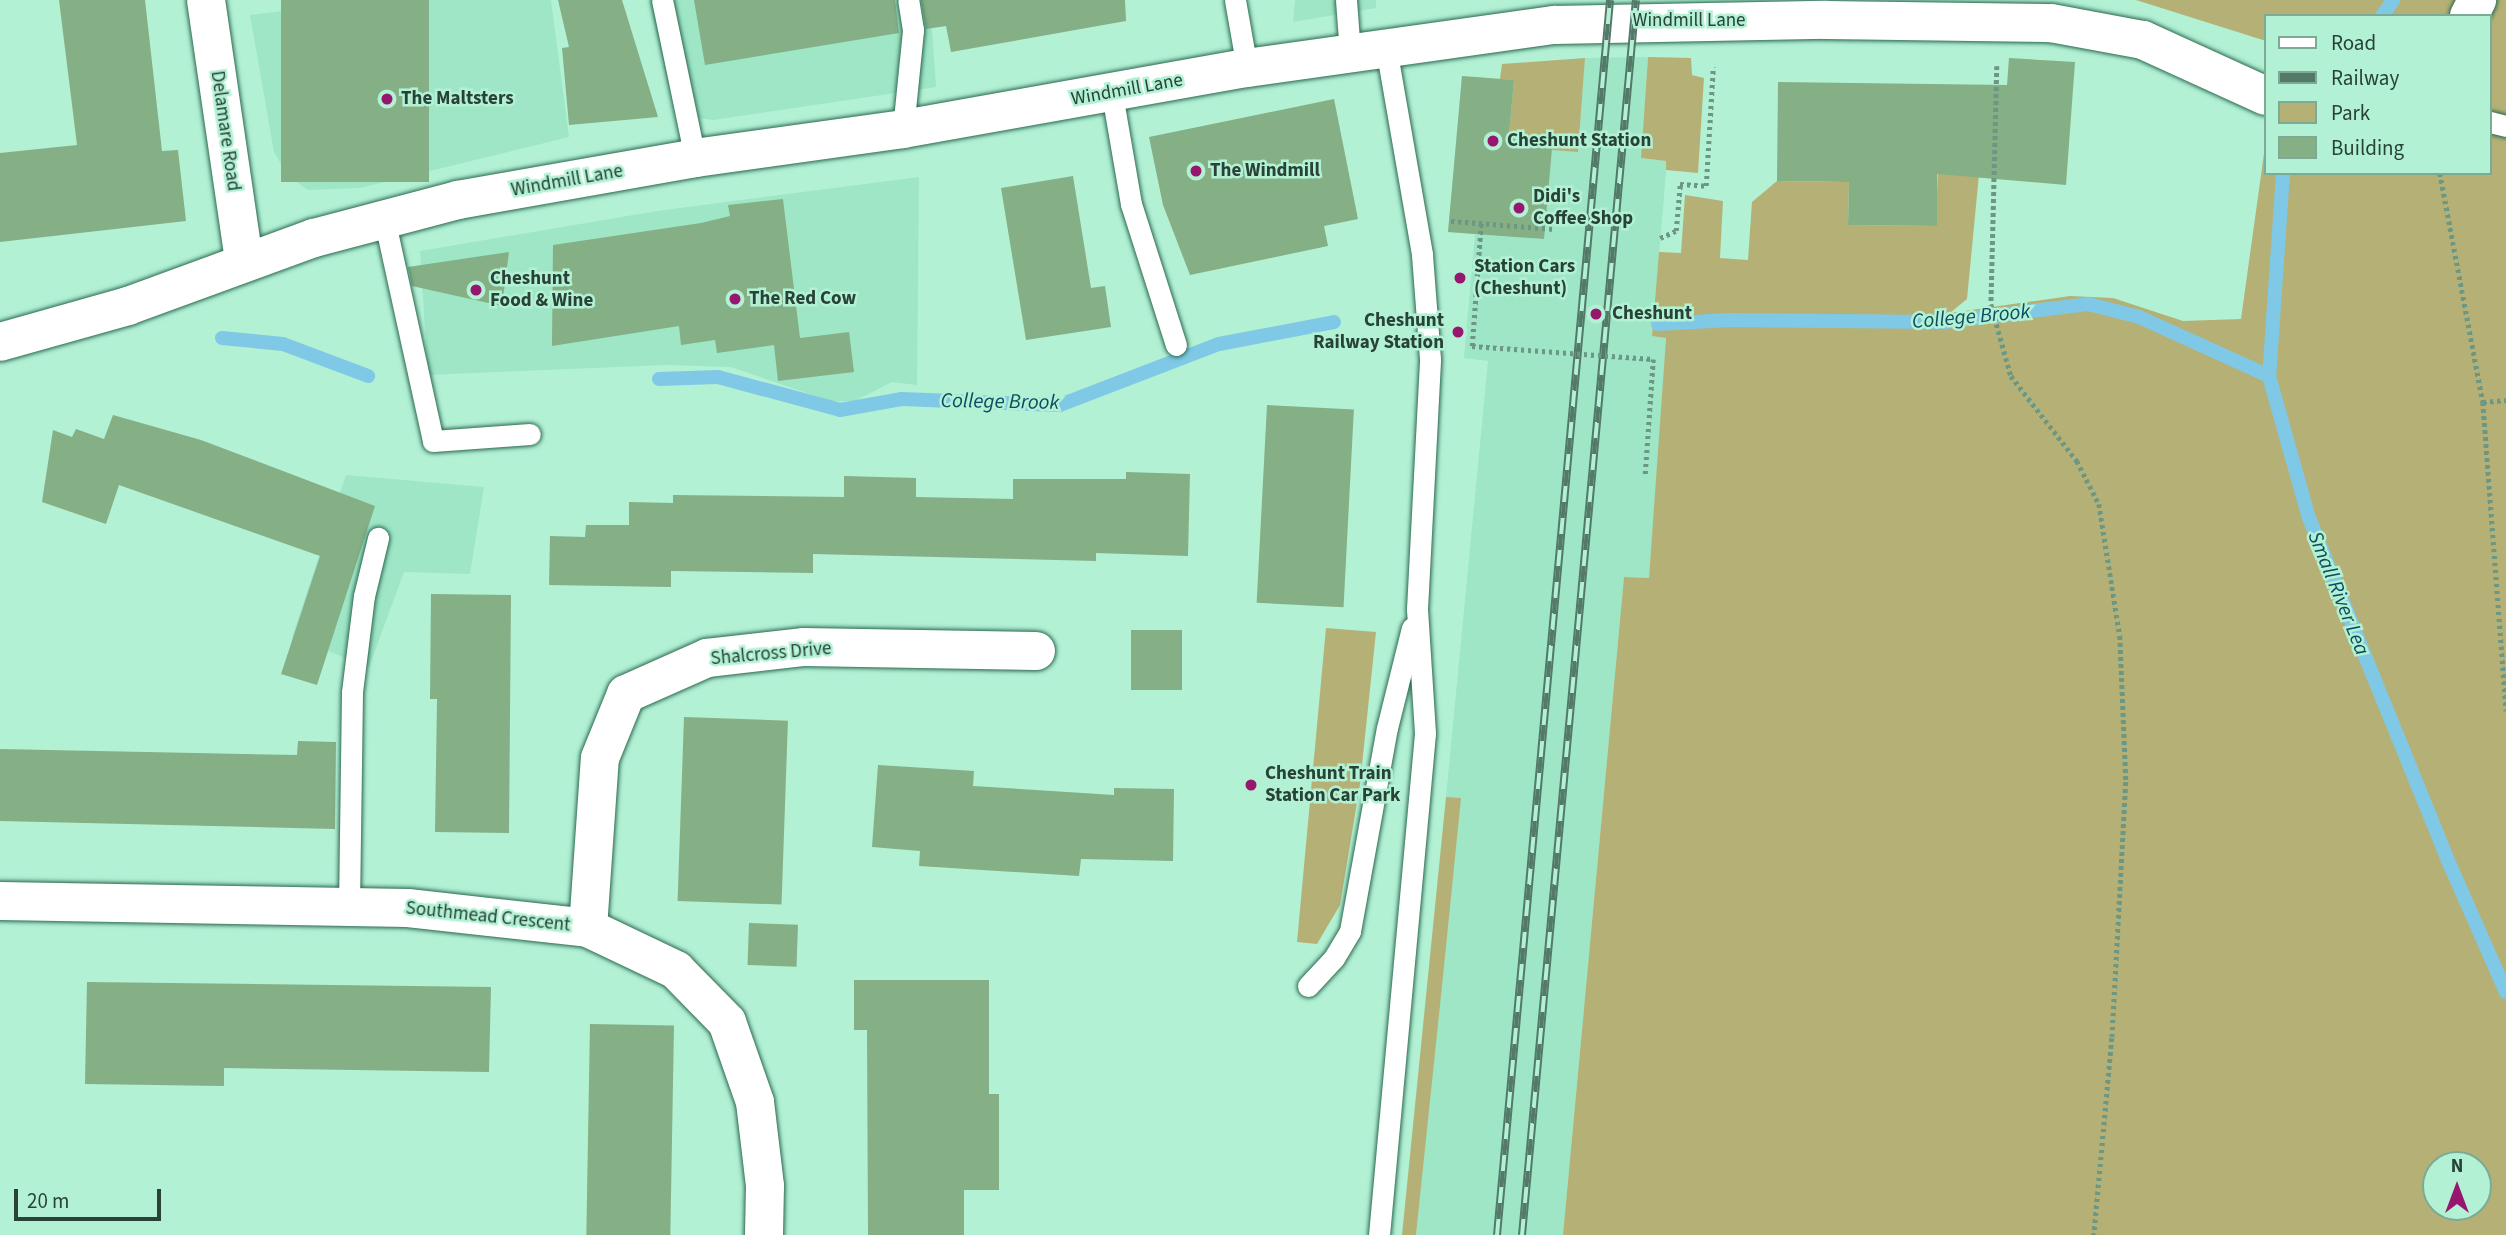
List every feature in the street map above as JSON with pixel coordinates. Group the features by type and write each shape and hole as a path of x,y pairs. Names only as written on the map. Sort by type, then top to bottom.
{"street":[{"name":"Delamare Road","path":"206,0 244,262"},
{"name":"Windmill Lane","path":"0,342 116,310 244,262 384,218 458,200 695,158 903,130 1247,68 1563,24 1742,11 1998,20 2092,28 2143,40 2262,95"},
{"name":"Shalcross Drive","path":"588,928 600,758 626,694 707,658 792,648 1036,651"},
{"name":"Southmead Crescent","path":"0,901 349,907 512,916 588,928 676,970 727,1022 755,1102 765,1186 764,1235"}],"lane":[{"path":"662,0 695,158"},
{"path":"903,130 913,30 908,0"},
{"path":"1235,0 1247,68"},
{"path":"1346,0 1368,50 1428,304 1417,610 1426,733 1379,1235"},
{"path":"1112,93 1131,204 1175,345"},
{"path":"384,218 433,441 530,434"},
{"path":"349,907 352,692 364,596 378,538"},
{"path":"1308,986 1334,958 1350,931 1387,728 1417,610"}],"path":[{"path":"1998,20 1991,304 2011,376 2077,461 2099,504 2120,636 2126,795 2112,1038 2094,1235"},
{"path":"1660,238 1676,231 1679,184 1706,186 1714,62"},
{"path":"2440,175 2483,402 2506,711"},
{"path":"1443,220 1555,229"},
{"path":"1481,223 1472,346 1653,359 1645,474"},
{"path":"2483,402 2506,400"}],"shaded area":[{"path":"369,0 551,0 569,137 360,188 308,190 288,176 274,152 250,15"},
{"path":"649,0 930,0 936,87 713,120 675,115"},
{"path":"1295,0 1376,0 1376,8 1293,22"},
{"path":"1648,57 1641,158 1667,161 1652,336 1666,337 1657,475 1649,578 1624,577 1563,1235 1416,1235 1460,799 1446,797 1488,361 1464,358 1475,234 1448,232 1462,76 1514,80 1553,137 1578,151 1585,58"},
{"path":"919,177 917,385 892,382 854,401 830,401 731,367 665,365 428,375 420,251 657,211"},
{"path":"346,475 484,487 470,574 404,572 369,667 292,637"}],"green space":[{"path":"2136,0 2506,0 2506,1235 1563,1235 1624,577 1649,578 1666,338 1652,336 1659,252 1681,253 1685,195 1723,201 1720,258 1748,260 1752,202 1777,181 1839,182 1850,138 1848,225 1936,226 1938,161 1980,164 1967,299 1950,313 2070,296 2113,298 2183,321 2241,319 2264,153 2264,175 2492,175 2492,14 2264,14 2264,40"},
{"path":"1648,57 1691,58 1692,75 1704,78 1698,173 1666,170 1666,161 1641,158"},
{"path":"1585,58 1578,152 1552,150 1553,137 1509,134 1514,80 1500,79 1502,64"},
{"path":"1326,628 1376,632 1360,784 1340,905 1317,944 1297,942"},
{"path":"1446,797 1461,798 1416,1235 1402,1235"}],"building":[{"path":"59,0 145,0 162,151 178,150 186,221 0,242 0,153 77,145"},
{"path":"281,0 429,0 429,182 281,182"},
{"path":"558,0 622,0 658,117 569,125 562,48 569,47"},
{"path":"694,0 895,0 899,33 705,65"},
{"path":"921,0 1125,0 1126,21 951,52 946,26 926,29"},
{"path":"2009,58 2075,62 2066,185 1937,174 1937,226 1848,225 1849,182 1777,181 1778,82 2007,85"},
{"name":"Cheshunt Station","path":"1462,76 1514,80 1509,134 1553,137 1544,239 1448,232"},
{"path":"1334,99 1358,219 1324,226 1328,246 1190,275 1163,205 1149,137"},
{"path":"1073,176 1091,288 1105,286 1111,327 1026,340 1001,188"},
{"path":"783,199 800,338 849,332 854,372 778,381 774,345 717,353 715,340 681,345 679,326 552,346 553,245 701,223 730,216 728,205"},
{"path":"509,252 502,306 412,286 408,267"},
{"path":"1267,405 1354,410 1344,607 1257,603"},
{"path":"113,415 201,440 375,506 317,685 281,674 320,556 119,485 106,524 42,502 53,430 72,437 76,429 104,439"},
{"path":"1126,472 1190,474 1188,556 1096,553 1096,561 813,554 813,573 671,571 671,587 549,585 550,536 585,537 586,525 629,525 629,502 673,503 673,495 844,497 844,476 916,478 916,497 1013,499 1013,479 1126,479"},
{"path":"431,594 511,595 509,833 435,832 437,699 430,699"},
{"path":"1131,630 1182,630 1182,690 1131,690"},
{"path":"684,717 788,721 782,905 678,901"},
{"path":"298,741 336,742 335,829 0,821 0,749 297,755"},
{"path":"878,765 974,771 973,786 1114,795 1114,788 1174,789 1173,861 1081,859 1079,876 919,866 920,851 872,847"},
{"path":"749,923 798,925 797,967 748,965"},
{"path":"854,980 989,980 989,1094 999,1094 999,1190 964,1190 964,1235 868,1235 867,1030 854,1030"},
{"path":"87,982 491,987 489,1072 224,1068 224,1086 85,1084"},
{"path":"590,1024 674,1025 670,1235 586,1235"}],"waterway":[{"name":"Small River Lea","path":"2383,14 2393,0"},
{"name":"Small River Lea","path":"2283,175 2269,376 2309,518 2446,856 2506,992"},
{"name":"College Brook","path":"1658,324 1729,320 1944,322 2088,304 2139,317 2269,376"},
{"name":"College Brook","path":"659,379 718,377 840,410 901,399 1060,405 1219,344 1334,322"},
{"name":"College Brook","path":"222,338 283,344 368,376"}],"railway":[{"path":"1497,1235 1610,0"},
{"path":"1522,1235 1636,0"}],"place":[{"name":"The Maltsters","path":"387,99"},
{"name":"Cheshunt Station","path":"1493,141"},
{"name":"The Windmill","path":"1196,171"},
{"name":"Didi's Coffee Shop","path":"1519,208"},
{"name":"Station Cars (Cheshunt)","path":"1460,278"},
{"name":"Cheshunt Food & Wine","path":"476,290"},
{"name":"The Red Cow","path":"735,299"},
{"name":"Cheshunt","path":"1596,314"},
{"name":"Cheshunt Railway Station","path":"1458,332"},
{"name":"Cheshunt Train Station Car Park","path":"1251,785"}]}
